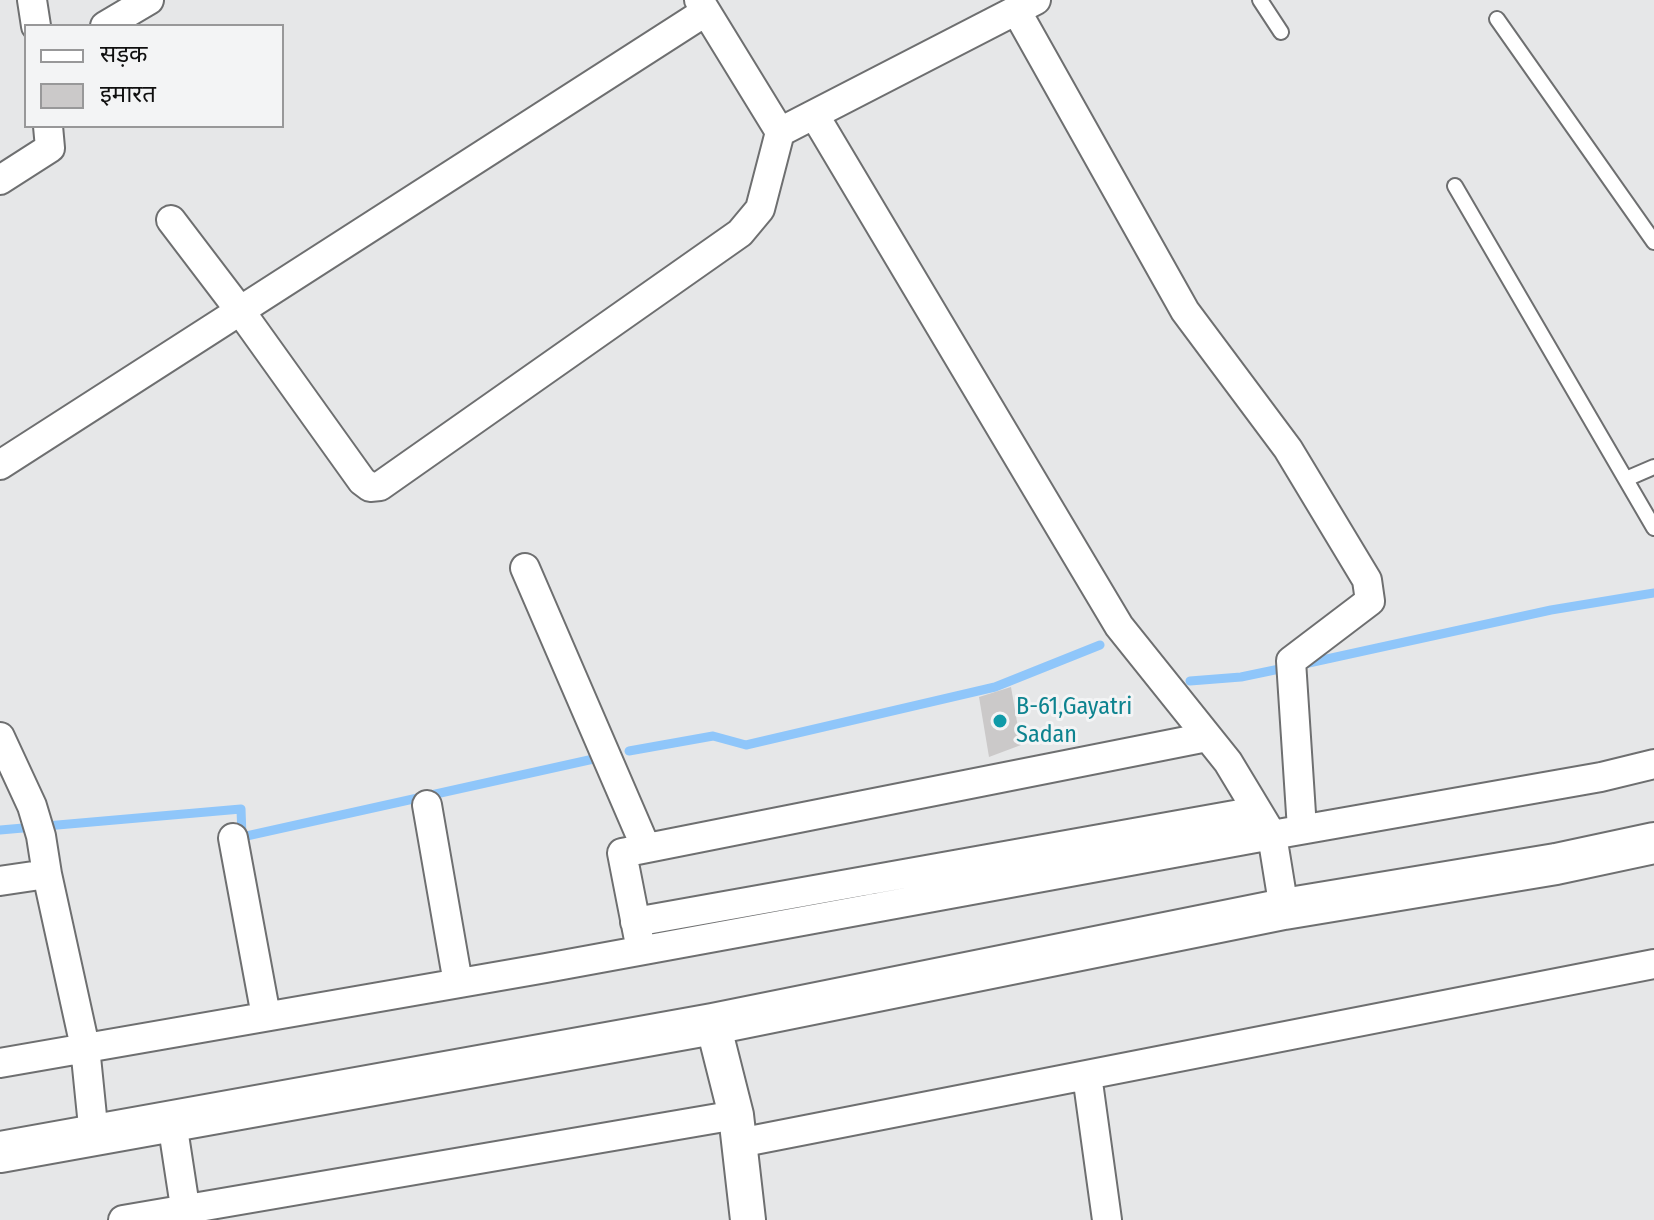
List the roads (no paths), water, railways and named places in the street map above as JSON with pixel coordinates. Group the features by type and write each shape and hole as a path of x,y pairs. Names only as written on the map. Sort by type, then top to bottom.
{"main road":[{"path":"0,1152 713,1024 1284,909 1556,864 1654,843"}],"street":[{"path":"32,0 36,24"},
{"path":"108,24 149,0"},
{"path":"780,132 1026,5 1185,311 1288,449 1367,580 1370,601 1291,661 1302,829"},
{"path":"0,465 241,312 702,6 780,132 760,209 740,233 380,486 370,487 362,481 241,312 171,220"},
{"path":"815,116 1119,626 1228,762 1264,823 1284,909"},
{"path":"0,180 50,148 48,128"},
{"path":"525,568 646,848"},
{"path":"0,737 32,806 41,836 85,1047 94,1136"},
{"path":"641,950 622,853 1207,737"},
{"path":"635,922 1264,823 1302,829 1601,777 1654,764"},
{"path":"427,805 458,983"},
{"path":"0,1063 641,950 1264,823"},
{"path":"233,838 266,1016"},
{"path":"0,881 47,874"},
{"path":"123,1220 186,1215 1087,1075 1654,964"},
{"path":"713,1024 738,1129 748,1220"},
{"path":"1087,1075 1107,1220"},
{"path":"172,1122 186,1215"}],"lane":[{"path":"1260,0 1281,32"},
{"path":"1497,19 1654,242"},
{"path":"1455,186 1654,528"},
{"path":"1626,479 1654,467"}],"waterway":[{"path":"1304,664 1551,610 1654,593"},
{"path":"629,751 713,736 746,745 995,687 1100,645"},
{"path":"1190,681 1241,677 1289,667"},
{"path":"0,830 241,809 242,837 598,758"}],"place":[{"name":"B-61,Gayatri Sadan","path":"1000,721"}]}
